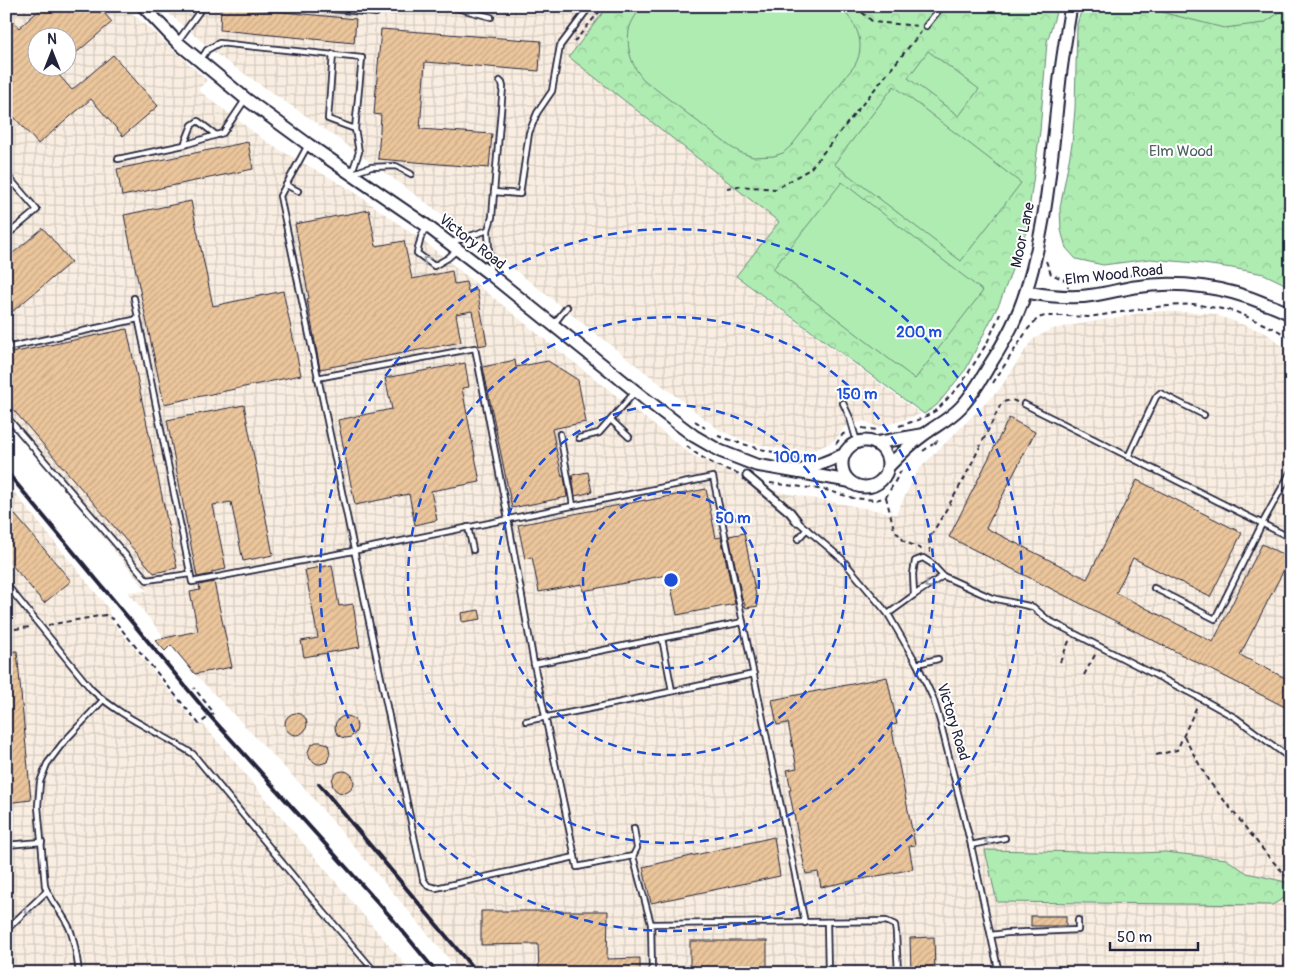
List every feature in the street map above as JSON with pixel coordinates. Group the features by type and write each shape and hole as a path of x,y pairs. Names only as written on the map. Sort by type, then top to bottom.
{"street":[{"name":"Victory Road","path":"143,6 177,42 246,99 454,246 694,436 720,452 756,465 848,481"},
{"name":"Moor Lane","path":"888,467 923,435 961,407 980,382 995,357 1011,328 1026,292 1037,248 1048,189 1071,6"},
{"name":"Elm Wood Road","path":"1026,292 1046,296 1092,296 1136,286 1189,285 1250,297 1291,315"},
{"name":"Moor Lane","path":"875,443 923,435"},
{"path":"869,441 875,443 886,453 888,467 883,479 873,486 860,487 848,481 844,475 839,450 857,442 869,441"},
{"name":"Victory Road","path":"797,471 823,463 839,450"},
{"path":"746,476 790,512 797,521"}],"lane":[{"path":"177,42 199,12 201,6"},
{"path":"300,6 376,13 376,6"},
{"path":"449,6 491,17"},
{"path":"494,192 520,194 529,133 536,113 552,92 560,46 590,6"},
{"path":"926,26 942,6"},
{"path":"200,61 207,50 219,43 362,58 356,130 360,152 352,174"},
{"path":"333,54 328,119 356,130"},
{"path":"491,275 488,230 492,217 503,87 500,81"},
{"path":"118,159 184,145 223,133 246,99"},
{"path":"184,145 192,125 198,121 216,135"},
{"path":"309,145 280,196 423,879 428,886 436,888 575,857"},
{"path":"352,174 371,167 396,166 411,174"},
{"path":"6,174 37,210 6,236"},
{"path":"286,185 298,191"},
{"path":"427,226 421,237 417,253 434,266 448,258 454,246 488,230"},
{"path":"134,298 192,582 713,477 805,923"},
{"path":"553,325 567,308"},
{"path":"6,348 138,319"},
{"path":"317,378 475,348 534,664 577,867 633,856"},
{"path":"578,438 599,433 636,391"},
{"path":"1128,456 1156,397 1160,393 1204,415"},
{"path":"843,404 850,418 857,442"},
{"path":"1024,404 1291,538"},
{"path":"6,416 147,580 190,574"},
{"path":"611,420 629,437"},
{"path":"560,434 574,505"},
{"path":"1154,588 1214,618 1291,471"},
{"name":"Victory Road","path":"797,521 842,559 888,614 917,664 933,698 971,845 999,973"},
{"path":"468,527 473,550"},
{"path":"798,540 807,529"},
{"path":"914,594 913,574 915,561 923,558 932,563 942,576 992,598 1033,607 1048,620 1200,698 1236,718 1291,759"},
{"path":"888,614 942,576"},
{"path":"6,584 91,689 103,700 147,729 176,743 193,754 303,888 376,973"},
{"path":"534,664 743,622"},
{"path":"662,638 672,692"},
{"path":"917,664 938,659"},
{"path":"526,721 589,710 754,674"},
{"path":"79,973 70,929 47,891 43,869 38,806 40,782 47,764 62,744 103,700"},
{"path":"634,828 638,848 633,856 650,924 652,973"},
{"path":"971,845 1004,838"},
{"path":"6,846 42,842"},
{"path":"6,930 47,891"},
{"path":"991,935 1078,930 1078,920"},
{"path":"650,924 886,921 895,926 898,973"},
{"path":"827,922 828,973"}],"path":[{"path":"574,42 604,6"},
{"path":"855,6 873,22 926,26"},
{"path":"727,188 739,186 776,189 810,169 926,26"},
{"path":"1045,260 1051,274 1067,281 1068,297"},
{"path":"990,388 1028,328 1038,318 1046,316 1088,317 1156,307 1193,304 1234,311 1291,338"},
{"path":"894,428 921,420 937,410 962,383 982,351 1000,314"},
{"path":"932,563 930,539 964,479 1002,402 1012,400 1024,404"},
{"path":"690,418 706,429"},
{"path":"839,450 843,434 863,428 878,430"},
{"path":"714,434 754,448 782,455 803,457"},
{"path":"934,444 940,438"},
{"path":"886,496 894,528 904,541 930,553"},
{"path":"6,630 105,615 113,619 200,724 214,713 194,688"},
{"path":"1060,662 1073,633"},
{"path":"1084,675 1099,646"},
{"path":"1156,755 1177,750 1200,698"},
{"path":"1184,737 1208,780 1268,856 1291,881"},
{"path":"1289,973 1291,955"}],"shaded area":[{"path":"6,6 124,6 207,80 198,90 271,145 350,189 431,247 692,455 779,492 896,514 918,470 999,390 1032,340 1052,329 1153,311 1211,313 1266,333 1291,353 1291,973 461,973 306,790 195,674 128,592 147,591 6,417"},
{"path":"162,6 608,6 570,57 779,222 736,277 921,414 878,427 864,421 844,427 837,438 830,443 817,449 800,451 748,442 719,430 461,228 315,122 220,57"},
{"path":"6,482 108,608 111,620 198,726 203,724 412,973 6,973"}],"green space":[{"path":"608,6 1058,6 1047,42 1040,131 1026,232 1000,302 966,369 937,405 924,414 736,276 779,222 569,57"},
{"path":"642,6 838,6 854,25 860,41 860,49 855,65 792,145 783,153 774,156 753,157 732,148 640,75 633,64 628,38 631,24"},
{"name":"Elm Wood","path":"1083,6 1291,6 1291,287 1264,274 1196,263 1150,259 1103,265 1076,259 1066,248 1061,230 1060,208 1072,144 1075,109 1077,24"},
{"path":"1146,6 1289,6 1264,23 1224,28"},
{"path":"928,51 979,89 959,116 908,78"},
{"path":"894,86 1021,183 961,261 834,164"},
{"path":"842,182 983,291 915,379 773,269"},
{"path":"985,850 1165,852 1226,859 1247,873 1286,882 1289,895 1272,905 997,902"}],"building":[{"path":"44,6 98,6 112,22 78,51 78,28 28,28 28,78 62,78 72,90 113,55 158,106 123,136 91,99 38,144 6,108 6,13 19,28"},
{"path":"221,6 356,19 354,43 220,30"},
{"path":"381,29 541,41 539,71 425,62 420,129 492,134 489,168 378,159 381,115 374,114"},
{"path":"248,142 253,169 122,196 117,169"},
{"path":"191,201 213,306 283,291 301,375 164,404 124,215"},
{"path":"369,210 376,246 404,241 412,279 452,271 454,284 466,282 468,291 477,290 487,344 479,346 472,311 456,314 461,342 320,369 295,224"},
{"path":"43,228 71,262 6,317 6,259"},
{"path":"127,329 177,568 154,573 10,406 6,390 6,354"},
{"path":"515,360 516,367 548,361 578,380 586,422 552,429 562,477 564,476 567,497 512,508 483,367"},
{"path":"465,363 469,387 462,388 480,482 431,491 437,520 415,525 409,494 355,505 338,420 392,409 385,378"},
{"path":"244,405 273,555 243,561 231,502 213,505 226,569 197,577 167,420"},
{"path":"1009,418 1035,432 986,528 1087,579 1137,480 1242,533 1210,597 1133,558 1116,593 1213,642 1262,544 1290,558 1240,655 1291,681 1291,710 949,537"},
{"path":"588,472 592,492 575,496 572,475"},
{"path":"706,489 716,538 721,537 735,604 677,615 667,575 583,591 582,584 539,592 532,557 525,559 518,525"},
{"path":"6,504 71,581 44,603 6,558"},
{"path":"744,533 758,606 746,608 743,603 729,536"},
{"path":"332,565 339,606 353,604 360,647 304,657 301,641 318,638 305,570"},
{"path":"214,582 232,667 195,674 171,645 165,651 155,640 198,631 190,592 200,590 199,585"},
{"path":"479,610 481,619 462,622 461,613"},
{"path":"17,651 31,800 6,803 6,652"},
{"path":"887,677 897,724 891,725 915,845 909,846 913,869 821,887 818,872 806,874 789,790 791,790 787,770 797,768 788,723 777,725 772,700"},
{"path":"296,713 304,716 307,724 304,732 296,735 288,732 285,724 288,716"},
{"path":"346,716 354,719 357,727 354,735 346,738 338,735 335,727 338,719"},
{"path":"316,742 328,744 330,753 327,762 317,764 310,759 309,749"},
{"path":"343,771 351,774 354,782 351,790 343,793 335,790 332,782 335,774"},
{"path":"774,837 780,876 651,903 643,867"},
{"path":"481,911 608,911 607,959 640,958 640,973 539,973 538,944 481,945"},
{"path":"1031,916 1066,916 1066,926 1031,926"},
{"path":"934,937 935,973 911,973 910,938"},
{"path":"690,941 767,941 767,973 690,973"}],"railway":[{"path":"6,471 210,716 390,916 437,973"},
{"path":"319,784 477,973"}]}
